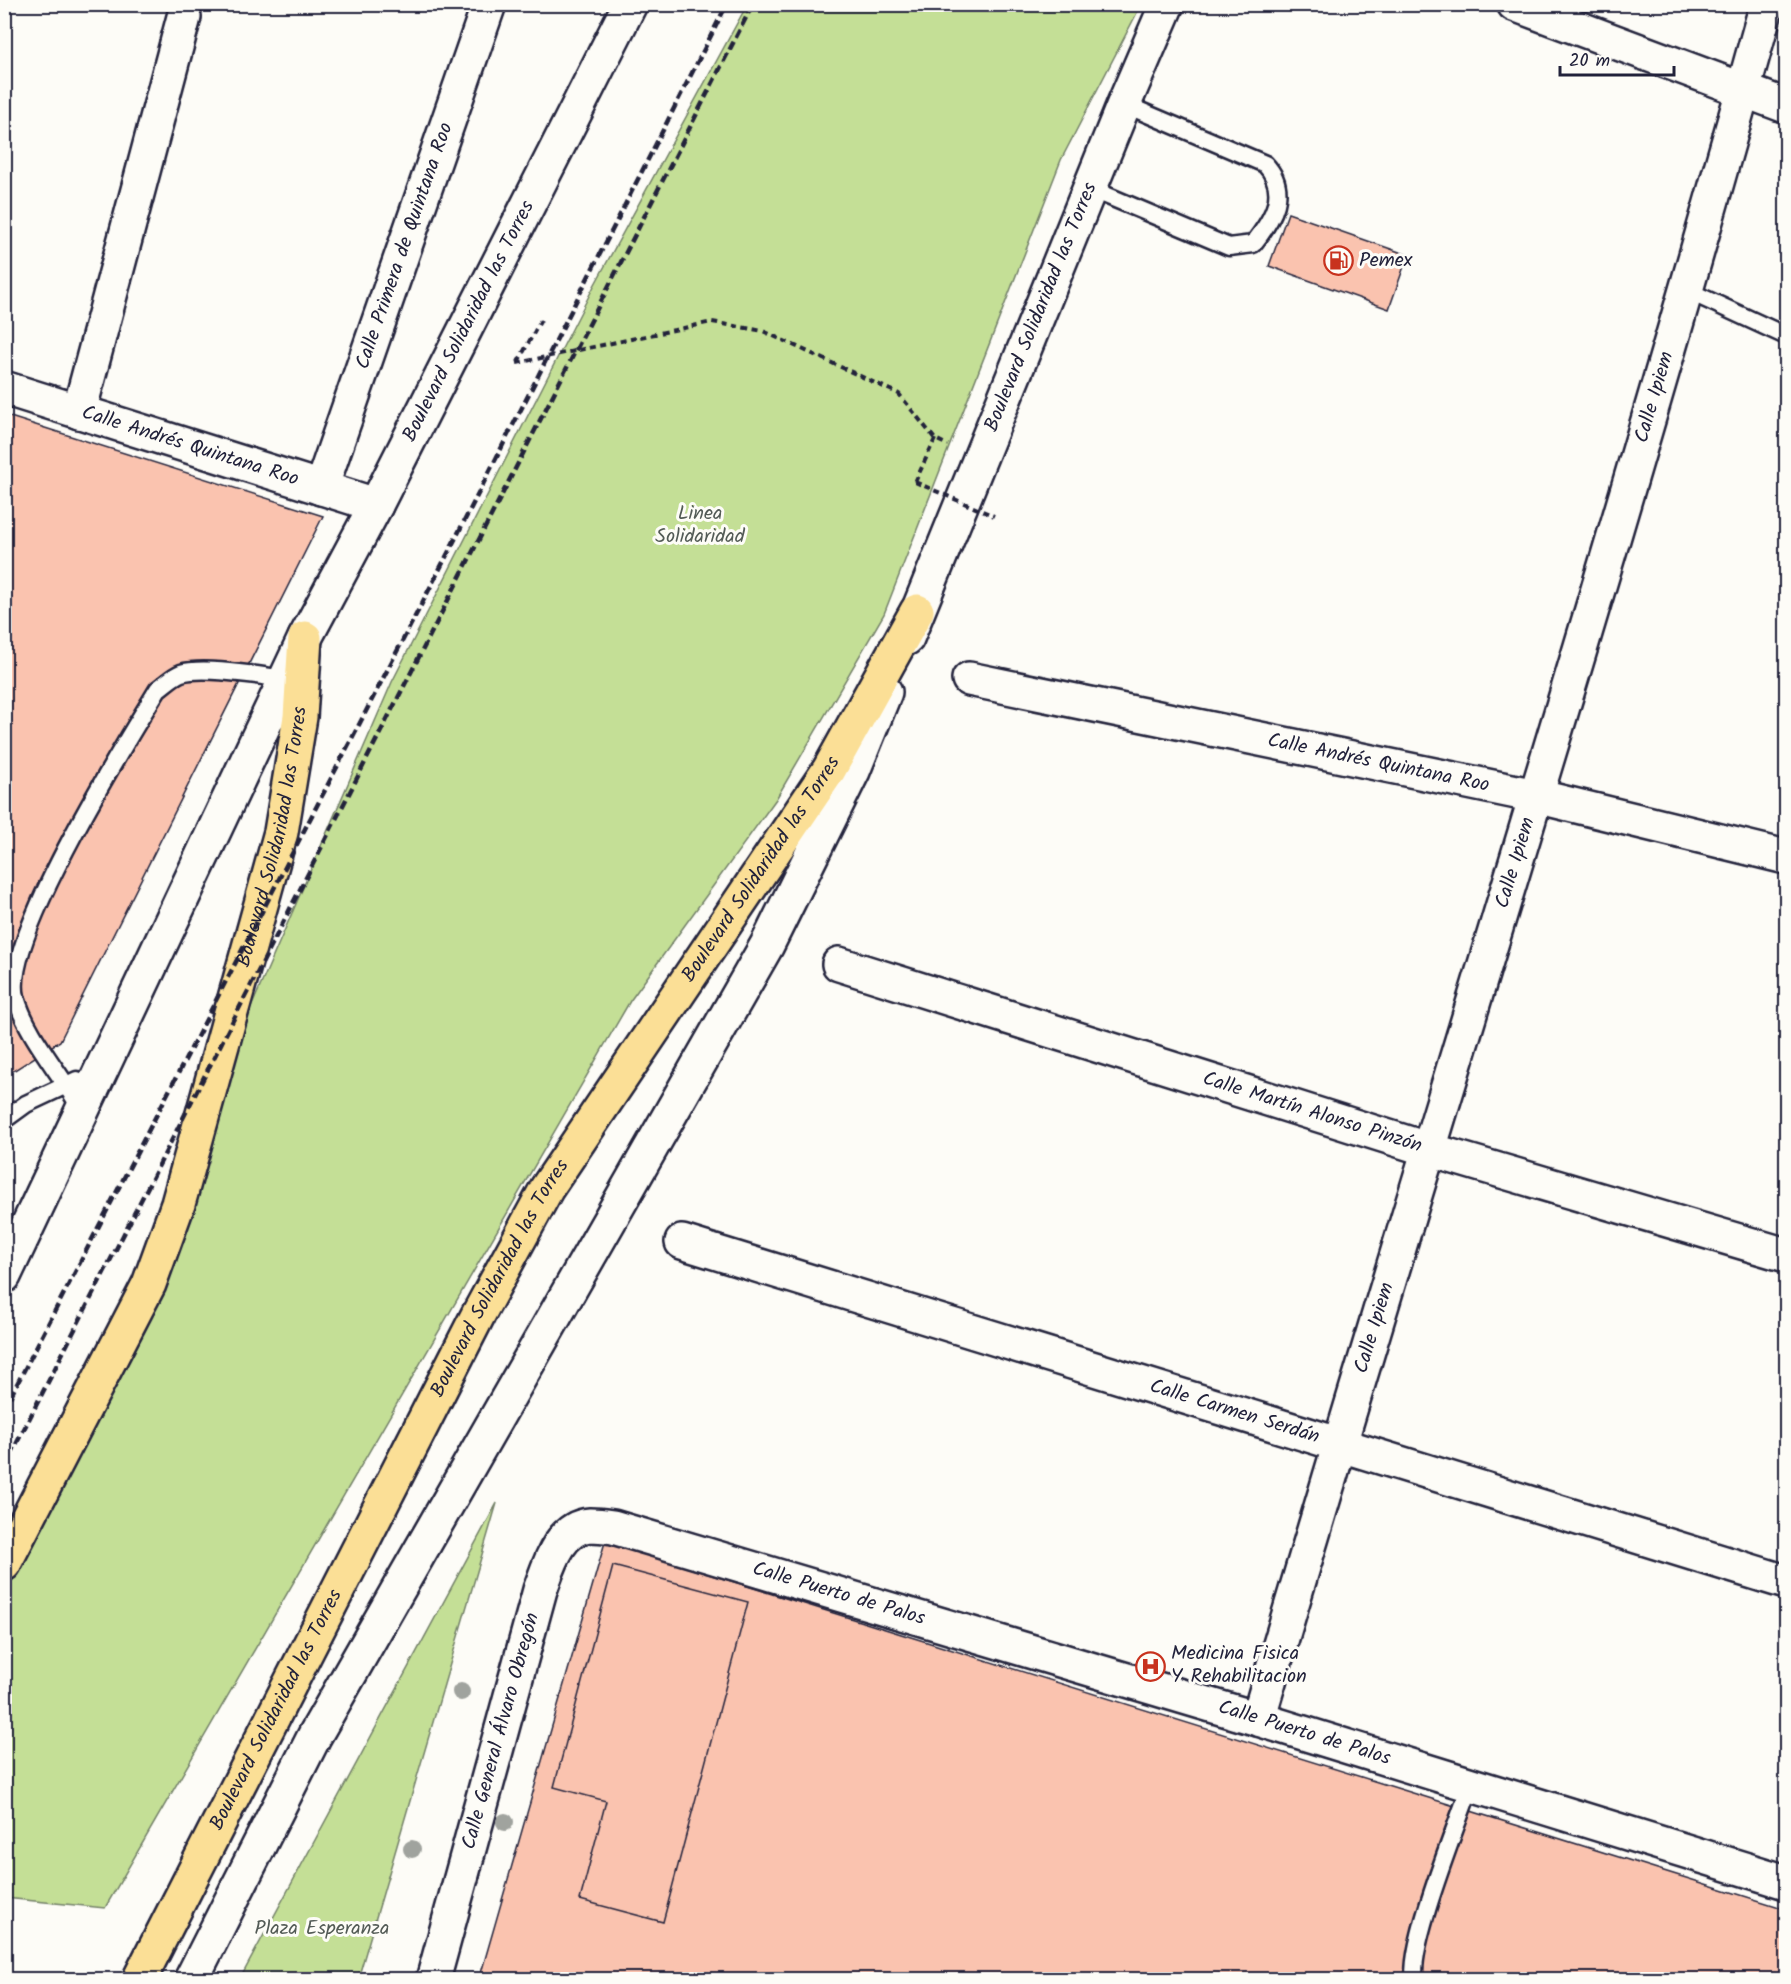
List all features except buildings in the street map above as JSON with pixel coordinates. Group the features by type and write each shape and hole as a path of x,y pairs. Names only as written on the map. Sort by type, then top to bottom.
{"highway":[{"name":"Boulevard Solidaridad las Torres","path":"139,1980 478,1315 547,1188 829,770 917,611"},
{"name":"Boulevard Solidaridad las Torres","path":"4,1564 149,1284 178,1204 281,832 300,717 306,638"}],"street":[{"name":"Calle Primera de Quintana Roo","path":"321,488 489,4"},
{"name":"Boulevard Solidaridad las Torres","path":"4,1276 306,638 376,505 630,4"},
{"name":"Boulevard Solidaridad las Torres","path":"191,1980 315,1735 767,945 853,771 1089,188 1167,4"},
{"path":"1514,4 1786,106"},
{"name":"Calle Ipiem","path":"1258,1719 1427,1149 1536,796 1767,4"},
{"path":"79,412 184,17"},
{"name":"Calle Andrés Quintana Roo","path":"4,388 376,505"},
{"name":"Calle Andrés Quintana Roo","path":"969,679 1536,796 1786,857"},
{"name":"Calle Martín Alonso Pinzón","path":"839,964 1427,1149 1786,1255"},
{"name":"Calle Carmen Serdán","path":"682,1242 1338,1446 1786,1582"},
{"name":"Calle General Álvaro Obregón","path":"433,1980 540,1590 552,1555 569,1534 587,1525 613,1527"},
{"name":"Calle Puerto de Palos","path":"613,1527 1258,1719 1786,1882"}],"lane":[{"path":"1089,188 1229,247 1253,244 1268,226 1279,195 1277,179 1265,164 1124,104"},
{"path":"1684,289 1786,336"},
{"path":"83,1112 31,1028 17,1000 14,988 16,975 33,921 82,817 158,689 181,673 203,671 286,679"},
{"path":"4,1120 26,1104 67,1083 101,1073"},
{"path":"1415,1980 1413,1972 1418,1941 1471,1784"}],"path":[{"path":"542,318 517,363 712,321 764,331 899,393 935,439 915,482 994,516"}],"green space":[{"name":"Linea Solidaridad","path":"747,5 1141,5 1061,160 884,614 776,799 630,1001 105,1908 5,1898 5,1576 392,682 594,286"},
{"name":"Plaza Esperanza","path":"497,1503 358,1979 240,1979"}],"railway":[{"path":"4,1409 447,555 727,4"},
{"path":"4,1468 753,4"}],"place":[{"name":"Pemex","path":"1338,261"},
{"name":"Medicina Fisica Y Rehabilitacion","path":"1150,1666"}]}
